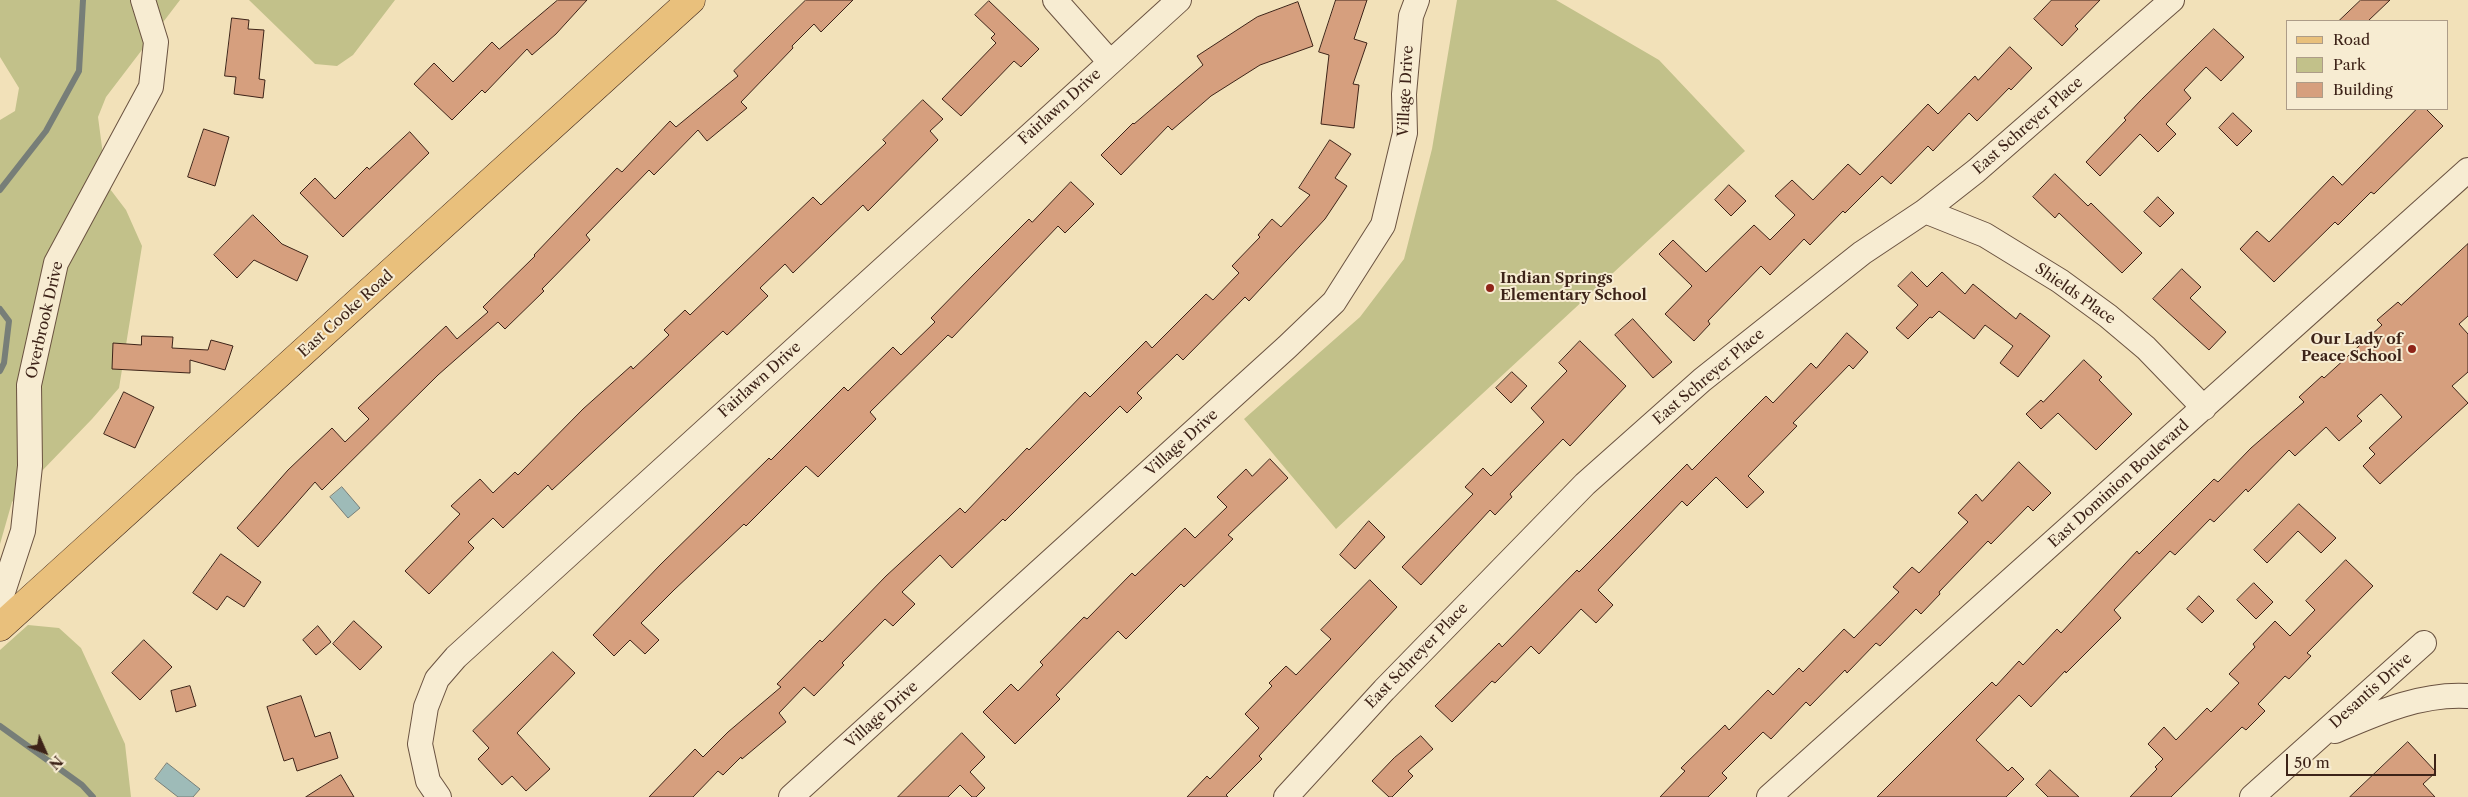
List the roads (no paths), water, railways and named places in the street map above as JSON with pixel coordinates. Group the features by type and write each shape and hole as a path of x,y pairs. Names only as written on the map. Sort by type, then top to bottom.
{"main road":[{"name":"East Cooke Road","path":"0,627 691,0"}],"street":[{"name":"Overbrook Drive","path":"0,601 24,531 30,466 29,386 56,263 150,87 156,42 143,0"},
{"path":"1055,0 1110,62"},
{"name":"Fairlawn Drive","path":"439,797 428,781 420,744 426,707 433,688 437,679 456,657 1179,0"},
{"name":"Village Drive","path":"791,797 1287,347 1334,302 1384,225 1405,133 1404,94 1408,45 1411,16 1417,0"},
{"name":"East Schreyer Place","path":"1286,797 1384,690 1585,484 1702,380 1862,253 1925,211 2009,144 2172,0"},
{"name":"East Dominion Boulevard","path":"1769,797 2468,170"},
{"name":"Shields Place","path":"1925,211 1985,234 2060,280 2108,316 2146,348 2204,408"},
{"name":"Desantis Drive","path":"2252,797 2424,643"},
{"name":"Desantis Drive","path":"2317,739 2374,715 2422,699 2454,695 2468,696"}],"water":[{"path":"342,487 360,508 348,518 330,497"},
{"path":"167,763 200,789 193,797 178,797 155,779"}],"waterway":[{"path":"0,190 46,131 79,71 83,0"},
{"path":"0,309 9,321 4,363 0,371"},
{"path":"0,726 82,785 93,797"}],"place":[{"name":"Indian Springs Elementary School","path":"1490,288"},
{"name":"Our Lady of Peace School","path":"2412,349"}]}
